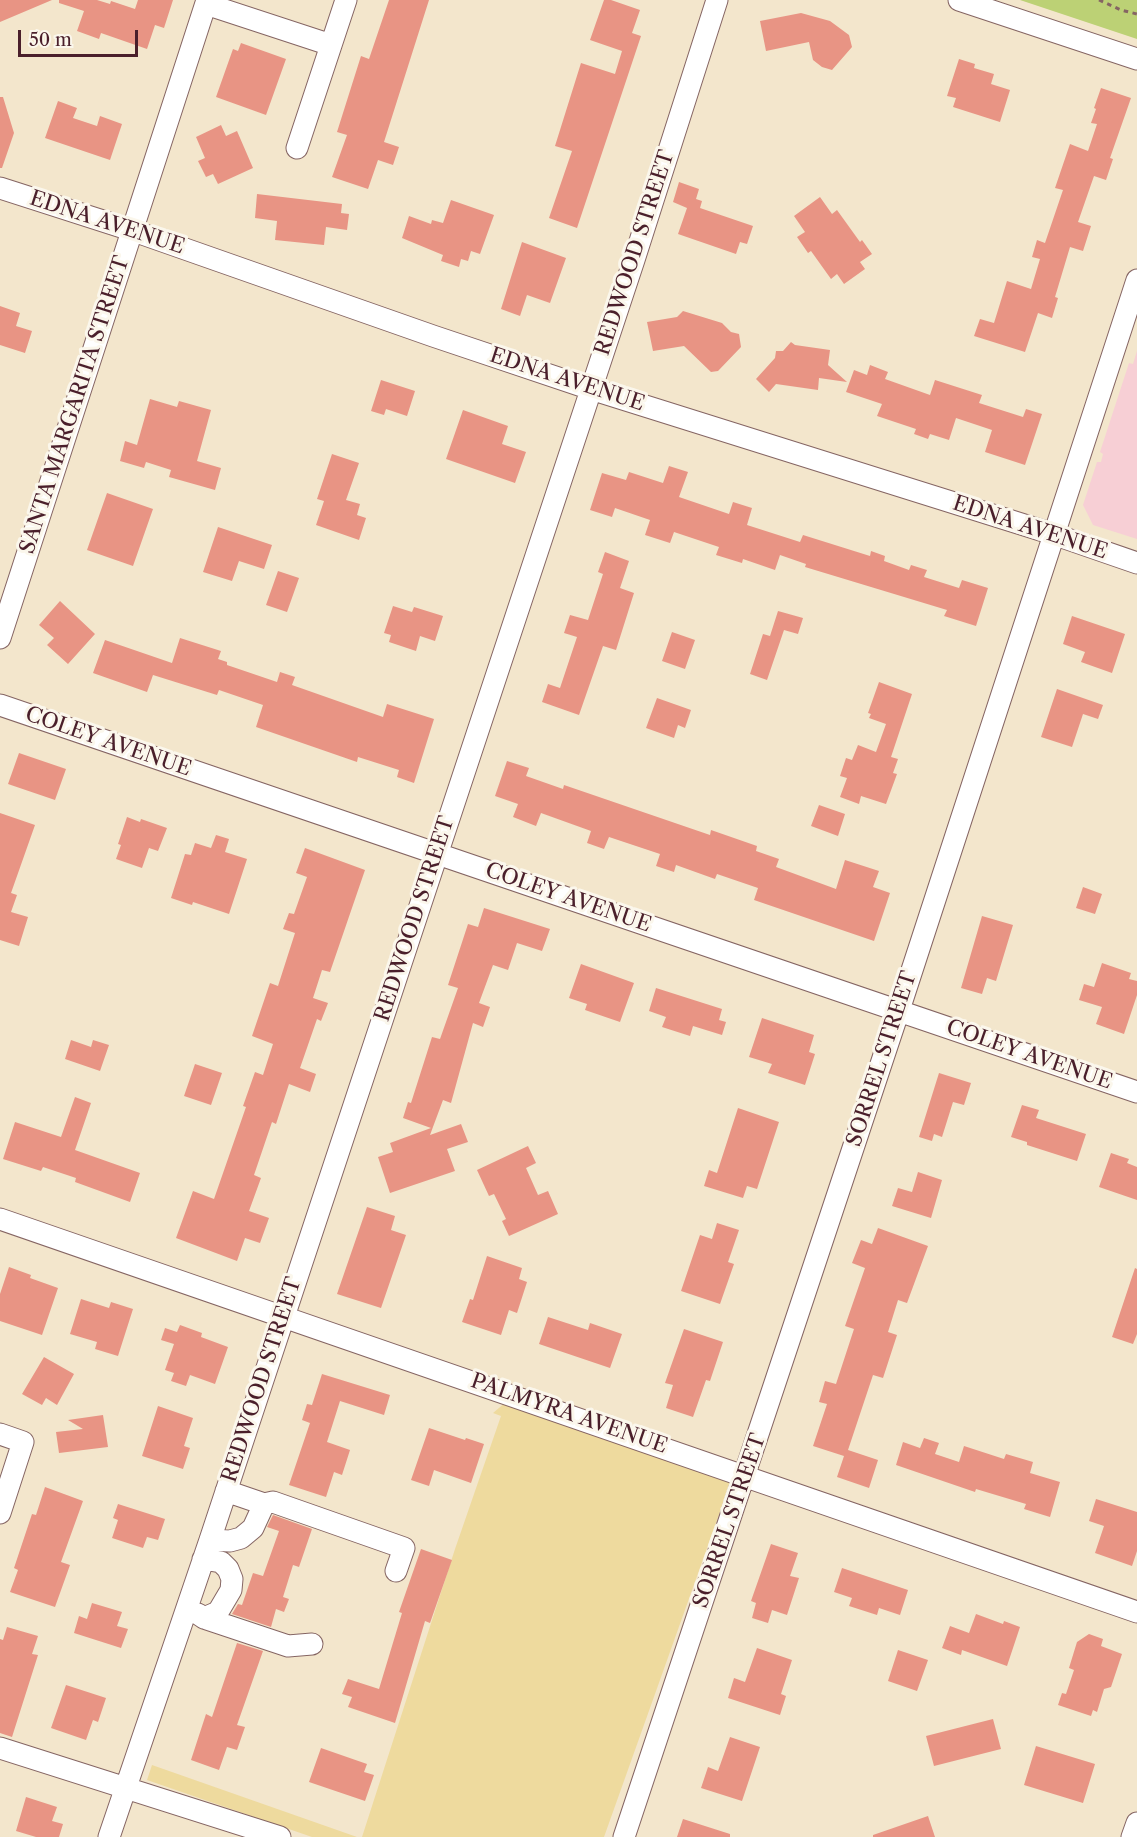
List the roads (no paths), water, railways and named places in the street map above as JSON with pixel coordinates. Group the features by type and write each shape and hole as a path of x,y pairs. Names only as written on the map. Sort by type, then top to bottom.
{"street":[{"path":"297,148 346,0"},
{"name":"REDWOOD STREET","path":"109,1837 126,1787 195,1613 206,1550 591,389 717,0"},
{"path":"960,0 1137,59"},
{"path":"207,2 331,45"},
{"name":"SANTA MARGARITA STREET","path":"0,638 207,2"},
{"name":"EDNA AVENUE","path":"0,188 132,230 591,389 1053,534 1137,563"},
{"name":"SORREL STREET","path":"624,1837 899,1010 1137,280"},
{"name":"COLEY AVENUE","path":"0,705 1137,1092"},
{"name":"PALMYRA AVENUE","path":"0,1219 1137,1612"},
{"path":"0,1434 23,1442 0,1513"},
{"path":"226,1491 264,1504 273,1502 404,1548 396,1571"},
{"path":"206,1550 241,1538 253,1528 264,1504"},
{"path":"195,1613 218,1612 231,1590 232,1579 228,1569 206,1550"},
{"path":"195,1613 288,1646 312,1644"},
{"path":"0,1749 102,1782 126,1787 253,1833 280,1837"},
{"path":"1132,1837 1137,1823"}]}
